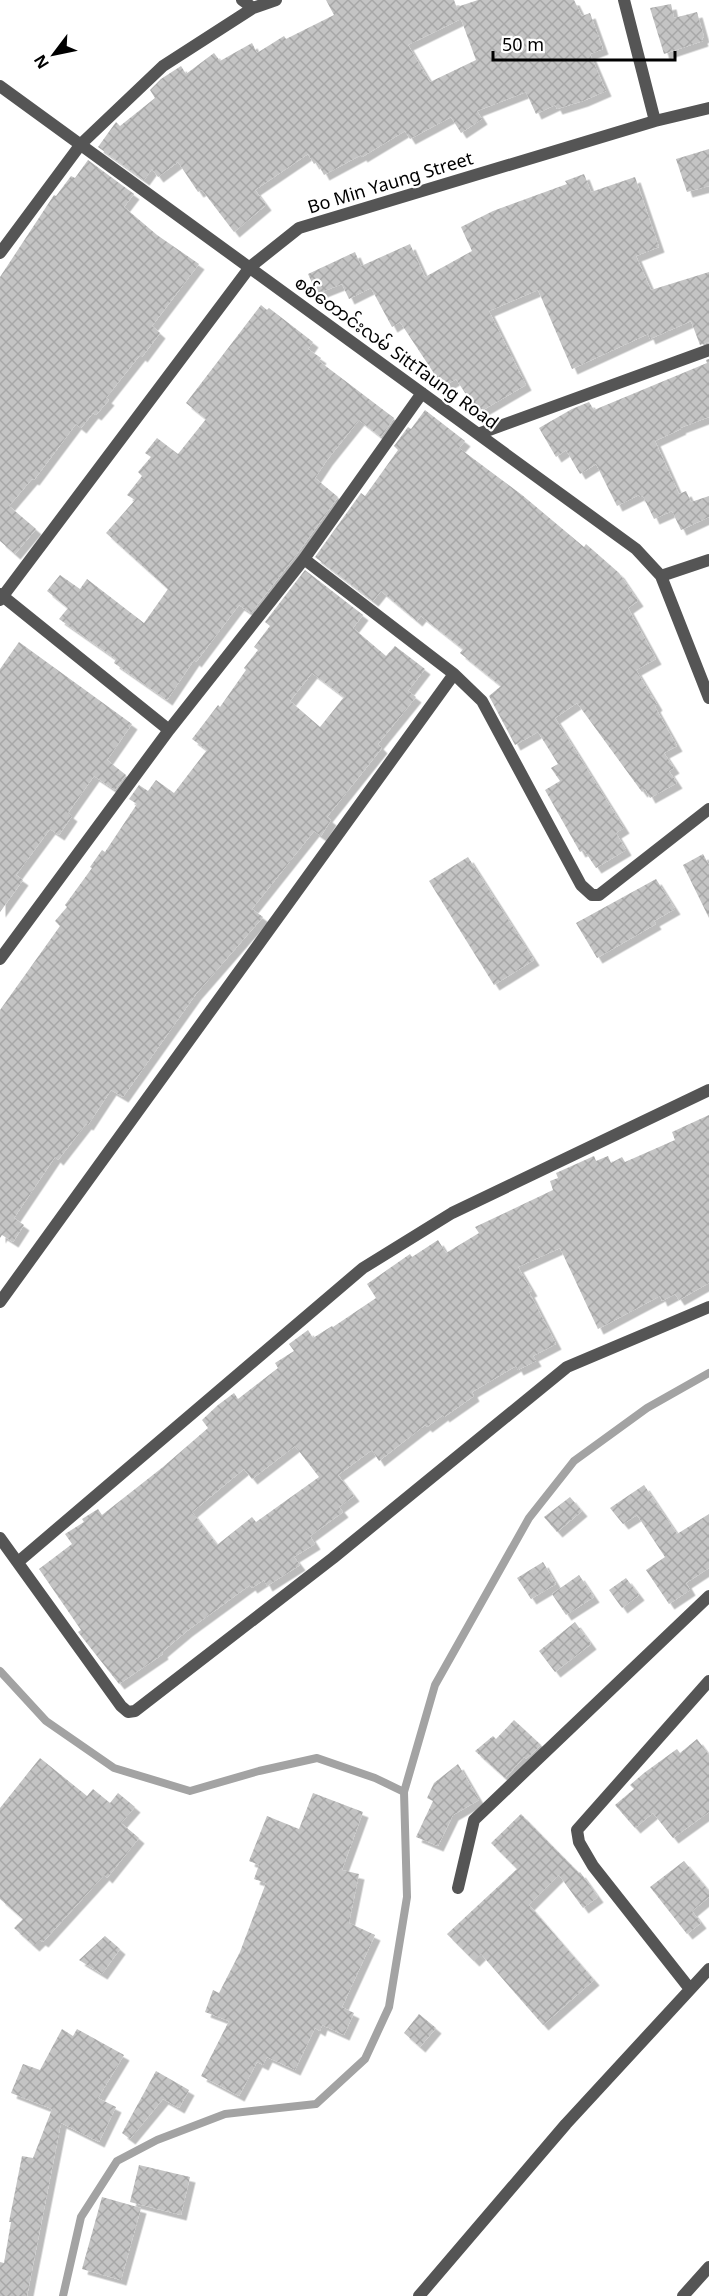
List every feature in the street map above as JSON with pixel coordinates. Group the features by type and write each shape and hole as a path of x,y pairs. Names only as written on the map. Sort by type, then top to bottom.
{"street":[{"path":"242,0 253,8"},
{"path":"0,253 81,144 163,66 253,8 276,0"},
{"path":"624,0 655,121"},
{"name":"စစ်တောင်းလမ် SittTaung Road","path":"0,86 636,549 661,576 709,698"},
{"name":"Bo Min Yaung Street","path":"1,596 250,267 299,228 655,121 709,108"},
{"path":"478,434 709,350"},
{"path":"0,959 169,730 304,559 422,393"},
{"path":"304,559 454,674 482,701 581,885 592,895 598,895 709,809"},
{"path":"661,576 709,560"},
{"path":"1,596 169,730"},
{"path":"0,1302 454,674"},
{"path":"18,1562 363,1268 452,1213 709,1090"},
{"path":"0,1538 121,1706 128,1712 135,1711 333,1557 567,1367 709,1307"},
{"path":"458,1888 474,1820 709,1596"},
{"path":"690,1989 592,1866 579,1842 577,1830 709,1681"},
{"path":"419,2296 567,2124 709,1969"},
{"path":"683,2296 709,2267"}],"building":[{"path":"326,0 454,0 458,11 457,7 478,0 574,0 582,16 590,13 603,49 590,54 606,91 557,109 555,105 536,114 526,92 477,111 482,119 461,133 451,117 410,139 405,131 362,157 361,155 324,175 317,162 314,164 308,154 255,190 266,205 234,232 202,190 198,192 178,162 158,177 152,169 144,180 98,147 116,122 120,126 155,98 150,90 161,79 181,66 186,74 214,53 220,61 252,43 257,53 284,36 286,39 334,15","holes":["461,19 476,60 430,82 408,45"]},
{"path":"671,4 674,18 697,12 704,37 703,41 664,54 650,8"},
{"path":"709,149 709,186 687,192 676,159"},
{"path":"88,160 134,194 124,207 157,235 199,264 152,326 160,333 106,398 109,400 96,415 93,413 81,428 76,424 34,480 32,479 9,506 36,529 15,554 0,541 0,277 54,195 56,196 71,176 75,178"},
{"path":"584,174 591,192 635,177 659,247 636,256 651,290 709,272 709,342 700,345 691,321 650,339 648,334 572,369 538,290 489,311 526,385 478,413 456,379 443,387 400,322 392,327 371,288 349,299 342,284 317,294 308,274 355,252 361,266 410,244 425,277 472,251 461,227 493,211 567,184 565,181"},
{"path":"261,305 267,310 269,308 313,342 308,349 321,358 319,361 394,418 381,437 359,420 315,478 338,497 251,613 239,605 196,662 194,660 167,700 114,663 116,659 59,619 68,608 47,591 60,575 80,589 87,579 144,623 168,589 106,533 135,500 127,495 142,476 138,472 151,457 145,453 157,438 178,454 206,419 186,403"},
{"path":"709,359 709,417 655,441 679,494 686,491 691,502 709,496 709,517 681,530 672,511 654,519 643,496 639,495 617,506 596,464 580,474 566,450 556,457 539,428 589,402 594,410 707,363 706,360"},
{"path":"425,410 465,441 459,448 522,495 584,547 586,544 619,573 638,601 628,608 656,659 636,670 657,705 655,707 677,746 664,753 674,768 669,771 677,783 650,798 645,789 642,792 577,703 555,718 624,828 616,833 626,850 596,868 584,850 580,852 545,790 560,781 551,768 558,764 538,732 515,745 489,696 501,686 460,653 463,649 421,616 417,621 381,591 373,601 315,557 361,493 365,496 398,450 394,446"},
{"path":"305,570 363,615 353,628 386,656 395,646 425,669 408,691 416,697 378,744 382,748 327,817 331,820 321,836 314,831 252,909 263,917 196,994 123,1097 111,1090 88,1125 86,1124 58,1160 55,1157 14,1218 24,1225 13,1242 2,1235 0,1238 0,1010 60,926 55,921 67,907 65,905 92,868 90,867 102,850 105,852 137,804 129,799 139,785 148,791 156,780 174,793 207,750 192,739 218,705 220,707 246,670 244,668 258,650 254,647 270,626 265,622","holes":["312,673 344,697 320,727 290,701"]},
{"path":"19,642 132,724 107,760 126,775 115,790 94,776 68,813 72,816 59,835 50,829 16,875 23,880 0,912 0,669"},
{"path":"703,854 709,865 709,918 683,865"},
{"path":"468,857 534,960 494,985 429,881"},
{"path":"656,879 675,909 654,921 656,924 597,958 576,923"},
{"path":"709,1115 709,1283 679,1300 675,1294 662,1301 660,1296 598,1329 560,1248 518,1267 532,1291 529,1292 556,1344 533,1356 536,1361 518,1370 516,1366 472,1392 474,1396 444,1417 443,1415 427,1427 425,1425 379,1461 372,1450 338,1475 354,1496 339,1507 343,1512 310,1536 315,1544 294,1557 300,1565 267,1586 264,1580 252,1588 250,1585 187,1631 162,1652 163,1654 119,1684 78,1632 81,1630 39,1569 72,1544 65,1534 84,1522 82,1519 98,1509 102,1515 163,1467 208,1428 202,1420 218,1405 234,1393 238,1399 278,1368 275,1363 294,1351 289,1344 308,1330 313,1338 376,1298 367,1284 410,1254 412,1257 438,1240 446,1253 479,1233 475,1227 553,1190 550,1181 558,1178 556,1173 594,1156 596,1161 608,1156 611,1163 622,1157 625,1162 675,1140 672,1132","holes":["295,1446 319,1477 256,1522 252,1517 217,1545 192,1512 244,1469 252,1479"]},
{"path":"644,1485 677,1534 709,1514 709,1568 686,1583 690,1590 669,1604 646,1570 665,1557 637,1515 623,1524 610,1508"},
{"path":"570,1497 582,1511 557,1532 544,1517"},
{"path":"543,1562 556,1584 531,1599 517,1578"},
{"path":"579,1575 594,1597 566,1615 552,1594"},
{"path":"626,1578 639,1595 622,1608 609,1590"},
{"path":"575,1622 591,1644 555,1672 539,1651"},
{"path":"514,1720 541,1745 526,1759 524,1757 505,1778 475,1751 493,1736 496,1739"},
{"path":"697,1739 709,1755 709,1812 673,1838 653,1813 635,1828 615,1805 634,1789 630,1785 644,1773 677,1749 680,1753"},
{"path":"40,1758 87,1796 93,1789 110,1803 118,1793 135,1807 121,1823 139,1838 107,1878 104,1875 43,1942 40,1940 34,1946 14,1928 23,1919 0,1899 0,1808"},
{"path":"458,1764 479,1800 453,1815 438,1846 416,1837 433,1801 427,1798 434,1783"},
{"path":"313,1793 363,1812 342,1870 359,1874 349,1923 375,1935 342,2007 354,2013 344,2035 322,2025 320,2031 315,2028 295,2070 267,2057 263,2065 257,2062 239,2096 201,2076 229,2021 205,2012 213,1990 219,1993 240,1952 266,1883 254,1879 259,1865 249,1861 267,1816 299,1829"},
{"path":"521,1814 580,1872 598,1897 583,1908 559,1875 529,1905 594,1980 543,2025 481,1954 474,1961 447,1934 517,1869 491,1843"},
{"path":"684,1861 709,1891 709,1897 692,1911 701,1923 687,1934 650,1887"},
{"path":"105,1936 120,1949 102,1974 79,1960"},
{"path":"419,2014 436,2028 420,2047 404,2033"},
{"path":"62,2029 73,2036 77,2029 124,2055 98,2098 116,2107 99,2142 61,2123 27,2296 0,2296 0,2262 4,2263 11,2222 9,2222 22,2156 33,2158 52,2109 11,2093 23,2064 40,2070"},
{"path":"156,2071 189,2090 179,2108 163,2099 130,2139 122,2133"},
{"path":"139,2165 190,2177 181,2215 130,2202"},
{"path":"102,2197 141,2208 121,2280 82,2269"}],"waterway":[{"path":"63,2296 81,2217 117,2161 157,2140 225,2114 316,2104 365,2059 389,2007 407,1897 404,1792 435,1685 529,1518 574,1461 647,1408 709,1373"},
{"path":"0,1671 46,1721 114,1768 190,1791 259,1771 317,1758 375,1778 404,1792"}]}
